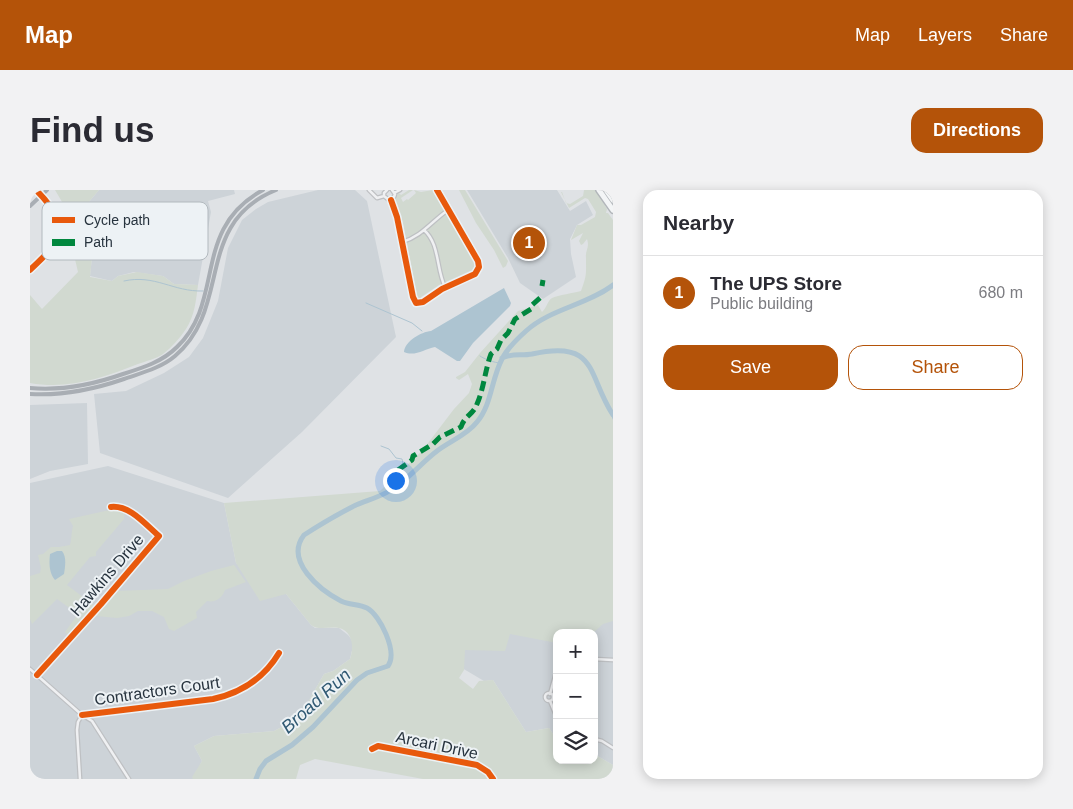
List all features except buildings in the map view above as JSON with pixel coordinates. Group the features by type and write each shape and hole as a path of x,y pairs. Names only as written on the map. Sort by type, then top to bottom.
{"highway":[{"path":"599,190 612,209"},
{"path":"606,190 613,200"}],"main road":[{"path":"30,195 35,190"},
{"path":"30,206 47,190"},
{"path":"30,388 57,389 88,385 140,369 169,353 184,339 197,318 218,240 229,218 243,203 263,190"},
{"path":"30,394 86,391 156,368 172,358 188,344 202,322 220,248 235,219 250,204 276,190"},
{"path":"211,265 216,266"}],"street":[{"path":"35,190 46,202"},
{"path":"369,190 377,198 384,196 387,190"},
{"path":"373,190 373,195"},
{"path":"400,190 393,191 394,197 391,200 397,217 414,301 421,304 445,288 475,274 479,268 478,261 437,190"},
{"path":"384,196 387,200 391,200"},
{"path":"402,242 415,238 434,219 448,210"},
{"path":"424,230 434,245 445,288"},
{"path":"30,270 42,258"},
{"name":"Hawkins Drive","path":"37,675 159,536 127,510 111,507"},
{"name":"Contractors Court","path":"82,715 226,696 245,688 257,679 271,666 280,653"},
{"path":"598,659 613,660"},
{"path":"30,669 82,715 94,722 129,779"},
{"path":"553,708 550,694 556,674"},
{"path":"550,694 547,694 545,697 546,700 550,701"},
{"path":"80,779 77,730 78,722 82,715"},
{"path":"598,740 613,748"},
{"name":"Arcari Drive","path":"372,749 378,746 477,766 488,772 492,779"}],"shaded area":[{"path":"55,190 99,190 89,202 62,202"},
{"path":"99,190 234,190 235,194 208,201 211,212 208,229 208,202 89,202"},
{"path":"318,190 355,190 367,201 396,337 302,432 228,498 100,453 94,394 126,391 164,373 189,357 203,338 218,301 228,248 242,220 268,202"},
{"path":"409,190 413,190 401,198 403,202 416,193 414,190 421,192 433,190 478,266 474,272 472,270 439,285 421,297 422,300 417,301 403,223 397,204 394,204 395,198 399,193 401,195"},
{"path":"459,190 465,190 508,261 503,268 494,250 476,223"},
{"path":"467,190 557,190 570,211 586,201 593,215 577,225 570,239 576,277 543,299 520,283 508,258"},
{"path":"584,190 596,190 607,209 606,213 613,220 613,621 603,624 597,629 553,629 553,642 510,634 505,651 465,650 464,670 459,678 473,689 479,681 493,680 526,732 549,728 553,734 553,764 598,764 598,756 613,765 613,779 423,779 315,759 300,765 296,779 193,779 192,777 202,761 194,746 214,736 274,731 299,718 324,674 333,671 350,659 352,650 350,636 344,630 314,627 286,594 260,601 236,563 224,503 380,491 422,451 454,409 469,393 472,384 468,374 459,380 456,377 465,372 518,311 538,305 542,312 552,298 581,291 586,275 588,242 587,239 581,245 579,241 583,233 571,240 577,225 581,225 595,217 596,212 588,199 585,198 569,208 567,203 570,204 583,196"},
{"path":"75,260 92,260 90,277 112,281 118,276 137,272 163,276 174,284 198,285 195,307 189,324 170,348 154,359 112,374 72,384 44,385 30,383 30,295 42,309 78,272"},
{"path":"92,260 202,260 198,285 174,284 163,276 134,272 118,276 112,281 90,276"},
{"path":"87,403 88,464 50,471 30,479 30,405"},
{"path":"108,466 224,503 236,563 286,594 315,628 339,628 352,640 353,646 350,659 333,671 324,674 299,718 274,731 214,736 194,746 202,761 193,779 30,779 30,483"},
{"path":"121,509 125,512 124,519 96,552 96,556 90,557 67,585 95,606 69,636 65,632 78,614 57,599 32,624 30,619 30,576 40,573 41,568 38,555 43,554 51,547 70,545 73,526 69,519"},
{"path":"234,565 246,582 225,590 216,601 207,601 196,612 197,618 174,631 169,629 164,617 152,611 138,611 129,616 117,618 96,616 116,591 168,589 211,571"},
{"path":"613,617 613,765 598,756 598,629 553,629 553,734 549,728 526,732 493,680 484,681 457,665 457,640 504,624"}],"water":[{"path":"504,288 511,303 510,306 473,343 460,361 435,347 412,354 404,352 407,344 414,338 431,331"},
{"path":"57,551 64,553 65,565 64,574 55,580 51,571 50,554"}],"waterway":[{"path":"124,281 135,279 155,281 182,289 203,291"},
{"name":"Broad Run","path":"256,779 266,761 292,745 313,727 357,680 367,673 388,666 391,660 391,652 386,634 372,612 367,608 344,602 333,596 307,574 298,555 299,545 304,535 349,508 391,490 437,451 468,431 477,422 486,408 498,367 516,341 526,331 546,317 592,298 613,285"},
{"path":"366,303 412,323 422,331"},
{"path":"502,358 553,351 569,352 580,356 588,364 613,415"},
{"path":"480,356 500,363"},
{"path":"612,414 613,419"},
{"path":"381,446 389,449 396,458 402,459 403,463 399,467 404,481"}],"marked path":[{"path":"542,286 543,280"},
{"path":"398,470 412,460 413,456 433,444 440,437 461,427 477,404 491,354 497,349 501,340 508,333 515,319 531,309 532,305 541,297 540,294"}],"cycle path":[{"path":"36,190 47,202"},
{"path":"391,200 397,217 413,297 416,303 423,302 442,289 475,274 479,267 478,261 437,190"},
{"path":"30,270 42,258"},
{"path":"37,675 159,536 131,512 118,507 111,507"},
{"path":"82,715 213,699 233,693 259,677 279,653"},
{"path":"372,749 378,746 477,765 488,772 493,779"}],"place":[{"name":"The UPS Store","path":"529,243"}]}
